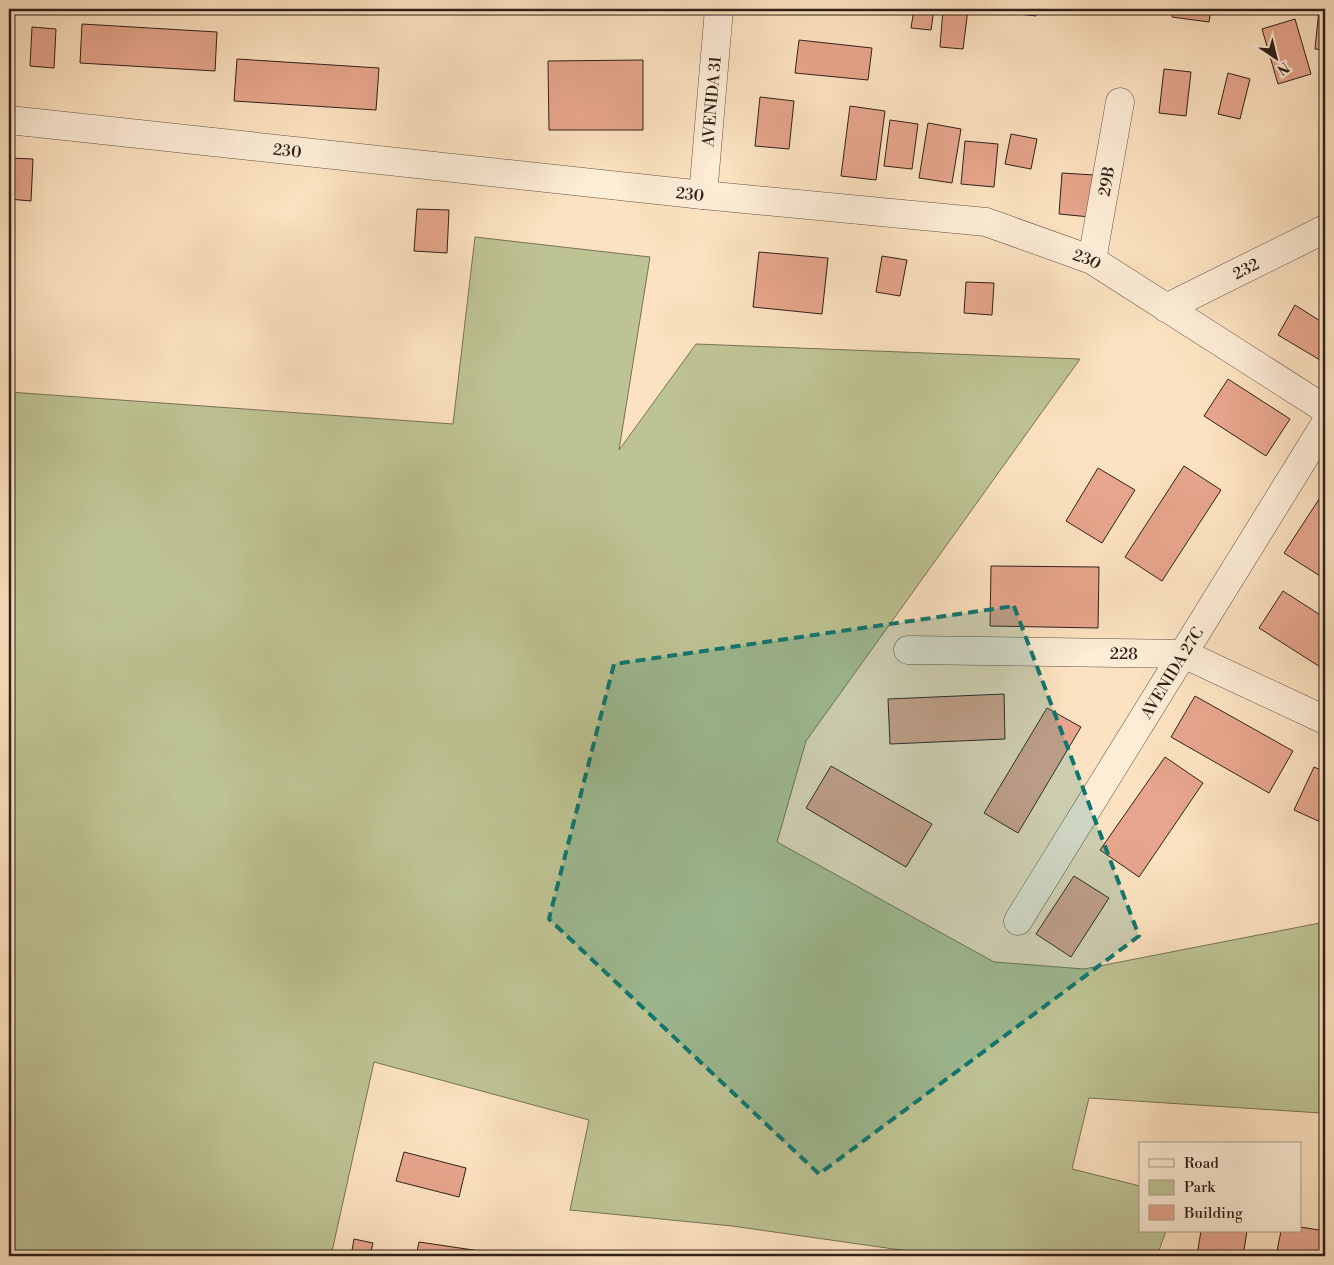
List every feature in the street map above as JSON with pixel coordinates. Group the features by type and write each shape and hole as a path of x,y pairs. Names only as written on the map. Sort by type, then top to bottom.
{"street":[{"name":"AVENIDA 31","path":"704,195 719,9"},
{"name":"29B","path":"1092,260 1120,102"},
{"name":"230","path":"9,120 704,195 986,222 1092,260 1325,409"},
{"name":"232","path":"1166,308 1325,228"},
{"name":"AVENIDA 27C","path":"1018,921 1325,424"},
{"name":"228","path":"908,650 1184,654 1325,720"}],"highlighted area":[{"path":"1014,606 1139,936 819,1174 549,919 614,664"}],"green space":[{"path":"475,237 650,257 619,450 696,344 1080,359 806,741 777,842 994,962 1084,969 1325,922 1325,1082 1321,1113 1089,1098 1072,1169 1139,1186 1139,1232 1166,1232 1157,1256 943,1256 732,1226 570,1210 589,1120 374,1062 331,1256 9,1255 9,392 453,424"}],"building":[{"path":"914,9 934,9 931,30 911,28"},
{"path":"943,9 968,9 963,49 940,47"},
{"path":"995,9 1037,9 1036,16 995,11"},
{"path":"1173,9 1211,9 1209,22 1172,17"},
{"path":"1319,9 1325,9 1325,50 1315,49"},
{"path":"1295,19 1311,74 1278,84 1262,29"},
{"path":"82,24 217,32 215,71 80,63"},
{"path":"32,27 56,29 54,68 30,66"},
{"path":"799,40 872,48 868,80 795,73"},
{"path":"237,59 379,68 376,110 234,101"},
{"path":"643,60 643,130 549,130 548,61"},
{"path":"1164,69 1191,72 1186,116 1159,113"},
{"path":"1228,73 1250,79 1240,119 1218,114"},
{"path":"760,97 794,101 789,149 755,146"},
{"path":"850,106 885,111 876,180 841,176"},
{"path":"890,120 918,124 912,169 884,166"},
{"path":"928,123 961,129 952,183 919,178"},
{"path":"1011,134 1037,139 1031,169 1005,164"},
{"path":"965,141 998,144 994,187 961,184"},
{"path":"9,158 33,159 31,201 9,199"},
{"path":"1062,173 1094,175 1090,217 1059,214"},
{"path":"417,209 449,210 447,253 414,251"},
{"path":"759,252 828,258 822,314 753,307"},
{"path":"882,256 907,260 900,296 876,292"},
{"path":"966,282 994,283 992,315 964,313"},
{"path":"1295,305 1325,324 1325,363 1278,335"},
{"path":"1228,379 1290,419 1266,456 1204,416"},
{"path":"1184,466 1221,490 1162,581 1125,557"},
{"path":"1098,468 1135,490 1102,543 1066,521"},
{"path":"1325,490 1325,568 1320,576 1284,553"},
{"path":"991,566 1099,567 1098,628 990,626"},
{"path":"1283,591 1325,618 1325,670 1259,628"},
{"path":"1004,694 1005,739 890,744 888,699"},
{"path":"1195,696 1293,751 1269,793 1171,737"},
{"path":"1047,708 1081,727 1018,833 984,813"},
{"path":"1165,757 1203,783 1139,877 1100,850"},
{"path":"831,766 932,824 906,867 806,808"},
{"path":"1314,767 1325,772 1325,824 1294,810"},
{"path":"1074,876 1109,898 1071,957 1036,934"},
{"path":"404,1152 466,1168 459,1197 396,1181"},
{"path":"1302,1227 1325,1231 1325,1256 1276,1256 1281,1232 1302,1232"},
{"path":"1201,1232 1247,1232 1243,1256 1197,1255"},
{"path":"354,1239 373,1243 370,1256 351,1256"},
{"path":"419,1242 480,1251 479,1256 416,1256"}]}
